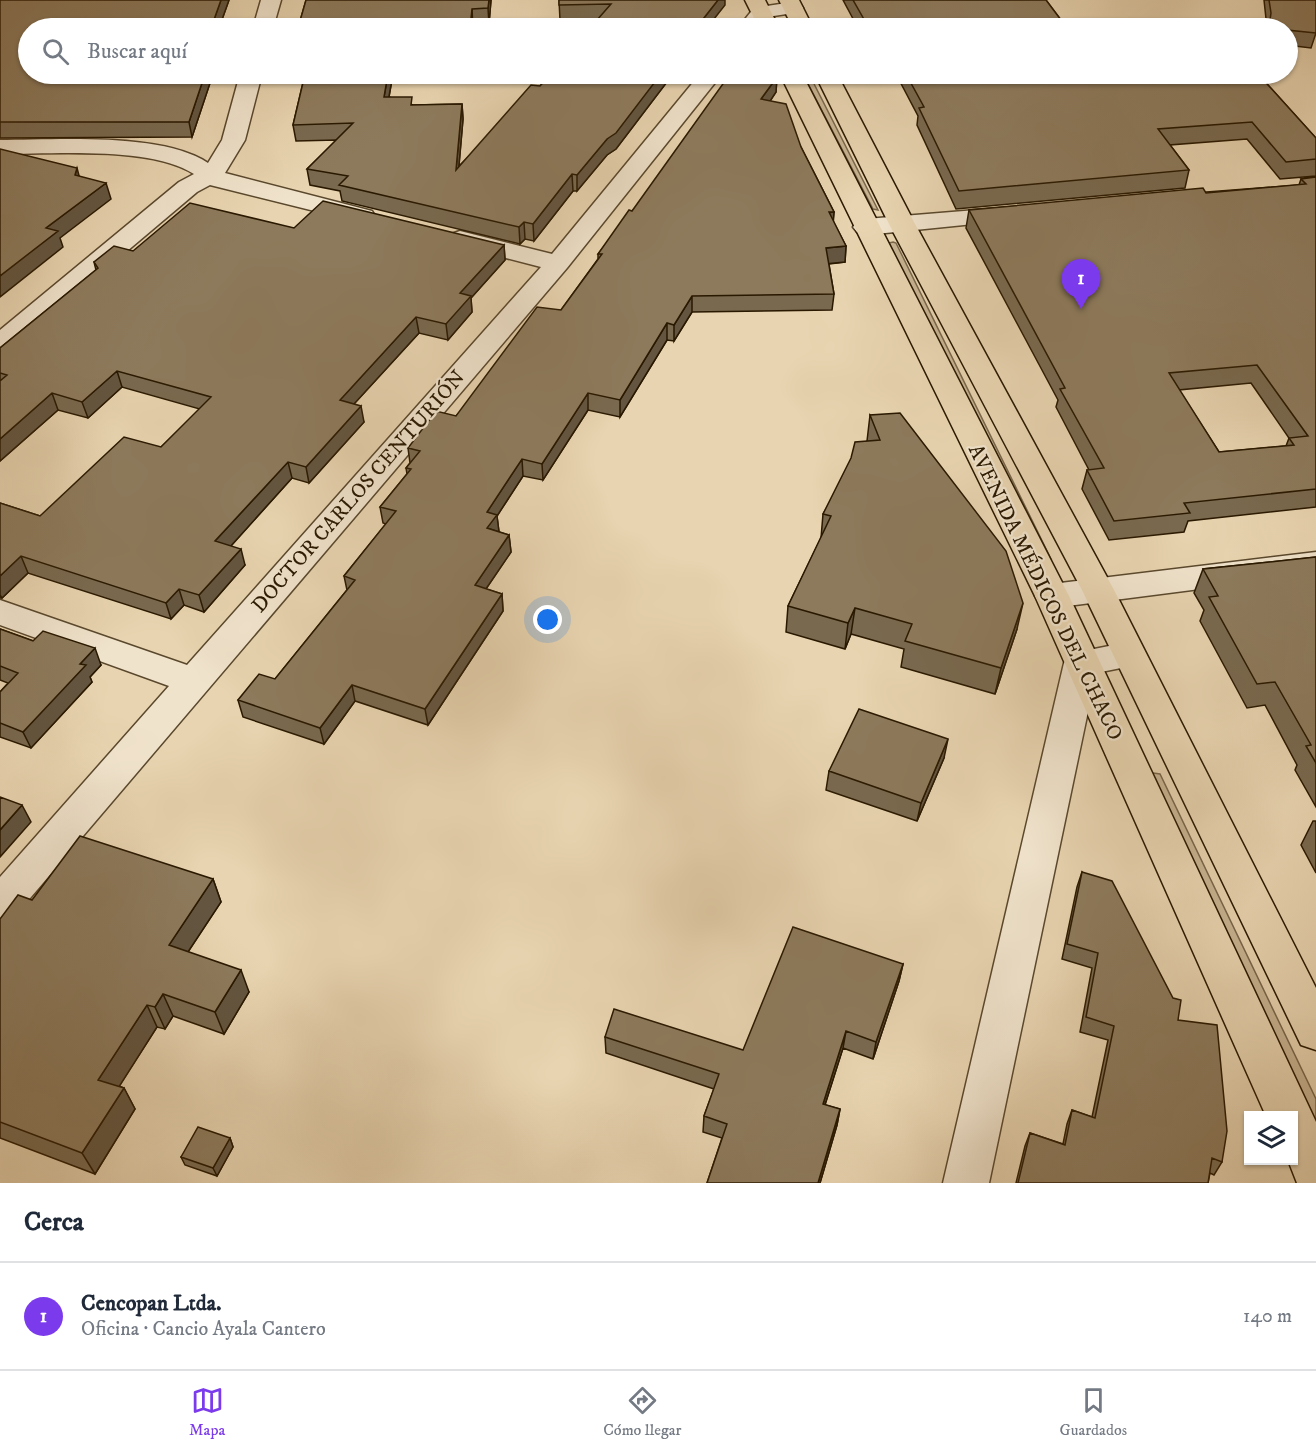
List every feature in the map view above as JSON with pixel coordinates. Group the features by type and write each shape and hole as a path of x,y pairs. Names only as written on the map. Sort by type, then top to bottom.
{"main road":[{"path":"791,4 798,18"},
{"name":"AVENIDA MÉDICOS DEL CHACO","path":"796,84 1052,596 1287,1111"},
{"name":"AVENIDA MÉDICOS DEL CHACO","path":"831,84 902,224 1098,590 1316,1031"},
{"path":"1298,1135 1316,1173"}],"street":[{"path":"266,18 271,0"},
{"path":"762,14 791,4"},
{"path":"0,344 188,187 211,174 226,158 248,84"},
{"name":"DOCTOR CARLOS CENTURIÓN","path":"0,905 558,262 703,84"},
{"path":"0,147 112,148 167,154 190,160 220,181 383,220"},
{"path":"866,227 1032,212"},
{"path":"441,234 558,262"},
{"path":"1052,596 1316,563"},
{"path":"0,612 193,681"},
{"path":"966,1183 1081,663 1129,655"}],"shaded area":[{"path":"808,84 814,84 878,210 873,209"},
{"path":"889,243 896,243 1051,559 1045,558"},
{"path":"1153,773 1160,774 1316,1099 1316,1123 1151,776"}],"building":[{"path":"0,0 221,0 215,18 18,18 18,84 202,84 189,122 0,122"},
{"path":"306,0 489,0 488,8 472,9 471,18 301,18"},
{"path":"559,0 718,0 704,18 599,18 611,4 559,5"},
{"path":"853,0 1046,0 1060,18 863,18"},
{"path":"1269,0 1316,0 1316,33 1298,31 1298,18 1270,18"},
{"path":"303,84 386,84 384,97 412,97 411,105 462,104 456,170 531,85 653,84 616,133 607,139 577,175 572,174 533,224 524,222 519,227 339,185 348,176 307,169 353,123 293,125"},
{"path":"723,84 772,84 761,99 786,104 801,147 834,212 829,212 846,246 826,248 834,294 692,296 674,325 667,323 620,400 588,393 542,464 522,459 487,512 497,515 487,528 509,535 475,585 502,594 425,709 352,685 320,728 238,700 259,674 275,679 355,580 344,576 396,511 380,507 411,469 406,468 420,451 408,448 436,411 456,416 537,307 561,310 602,254 598,254 629,210 632,211"},
{"path":"911,84 1267,84 1316,138 1316,159 1286,162 1252,122 1158,129 1189,170 959,191 919,108 924,107"},
{"path":"0,149 77,168 75,175 106,183 46,228 58,231 0,276"},
{"path":"1316,177 1316,489 1184,503 1190,513 1114,521 1087,470 1104,468 1060,389 1065,388 969,210 1203,188 1206,193 1306,184 1301,179","holes":["1257,365 1308,436 1289,438 1294,445 1219,452 1169,373"]},
{"path":"323,201 504,245 460,293 471,296 446,324 416,317 340,400 361,406 306,467 288,462 215,541 241,549 199,595 179,589 166,603 21,556 0,576 0,503 40,516 124,437 161,447 211,397 117,371 82,402 52,393 0,439 0,381 7,375 0,373 0,348 98,268 94,262 114,246 133,251 190,203 294,228"},
{"path":"900,413 1006,551 1023,603 1001,668 905,641 912,624 855,608 848,623 788,606 831,516 823,514 851,458 855,442 880,440 870,415"},
{"path":"1316,557 1316,763 1306,746 1311,745 1275,682 1257,684 1209,597 1218,596 1203,569"},
{"path":"0,629 33,641 43,631 95,648 80,664 86,665 23,732 0,723 0,692 18,673 0,666"},
{"path":"859,709 948,739 921,803 829,771"},
{"path":"0,797 22,805 0,830"},
{"path":"80,836 213,879 169,945 241,970 215,1012 163,994 155,1007 147,1005 98,1080 124,1088 82,1153 0,1122 0,919 18,895 32,900"},
{"path":"1082,872 1112,881 1173,998 1181,1000 1178,1020 1217,1025 1227,1131 1222,1162 1212,1158 1208,1183 1018,1183 1030,1133 1065,1145 1072,1110 1095,1118 1114,1026 1086,1017 1098,953 1067,944"},
{"path":"793,927 903,964 876,1042 846,1031 823,1104 840,1109 818,1183 707,1183 727,1124 704,1116 719,1074 605,1037 614,1009 743,1050"},
{"path":"198,1127 230,1138 213,1168 181,1157"}],"place":[{"name":"Cencopan Ltda.","path":"1081,309"}]}
